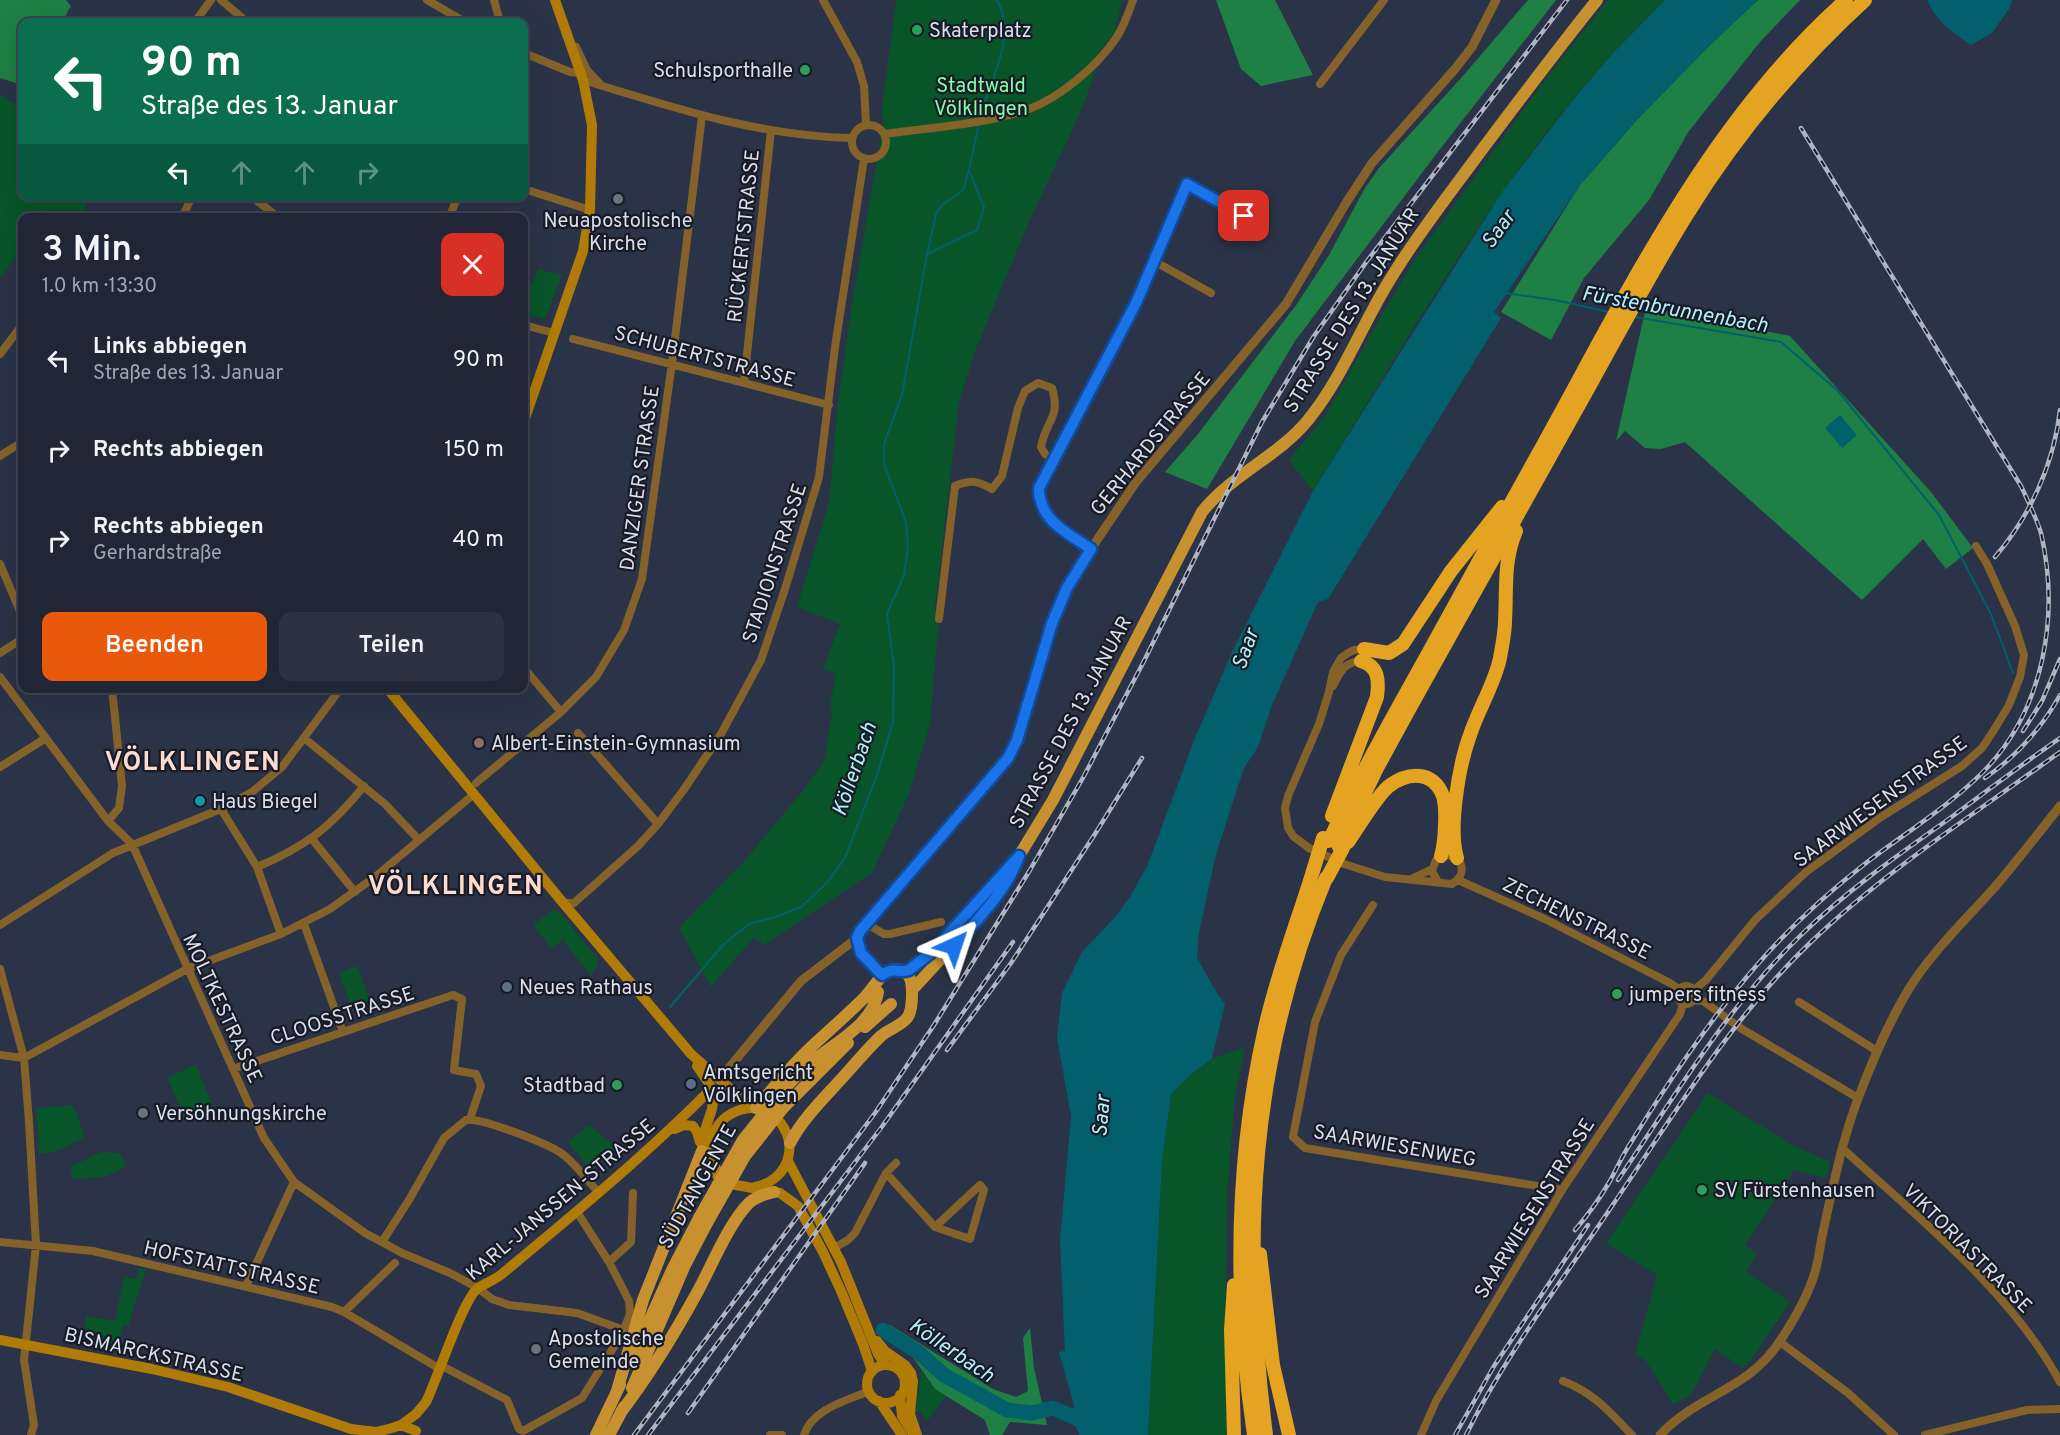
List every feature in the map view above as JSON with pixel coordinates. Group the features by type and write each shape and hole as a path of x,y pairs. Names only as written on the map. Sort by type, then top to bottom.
{"highway":[{"path":"1333,844 1377,768 1684,198 1727,133 1785,60 1846,0"},
{"path":"1628,304 1737,142 1798,68 1865,0"},
{"path":"1362,655 1389,653 1403,645 1471,544 1529,482"},
{"path":"1457,858 1454,843 1455,813 1463,760 1470,736 1500,661 1505,622 1505,575 1510,543 1529,482"},
{"path":"1234,1435 1231,1330 1251,1099 1277,978 1304,897 1320,875 1333,844 1377,697 1376,672 1362,655"},
{"path":"1333,844 1388,787 1408,775 1424,776 1437,786 1444,798 1444,837 1441,856"},
{"path":"1266,1435 1257,1364 1253,1290 1254,1180 1267,1074 1301,941 1320,892 1320,875"},
{"path":"1254,1180 1268,1331 1280,1400 1289,1435"},
{"path":"1241,1209 1241,1287 1254,1435"}],"main road":[{"path":"528,409 584,251 590,210 592,125 582,76 555,0"},
{"name":"STRASSE DES 13. JANUAR","path":"904,972 914,967 933,951 1019,856 1053,800 1202,512 1220,493 1282,445 1307,422 1330,388 1391,278 1423,229 1597,0"},
{"path":"391,693 554,892 716,1084 729,1089 754,1108"},
{"name":"STRASSE DES 13. JANUAR","path":"912,992 983,913 1014,870 1019,856"},
{"path":"744,1188 758,1187 772,1181 782,1172 788,1161 790,1143 820,1102 882,1035 908,1018 912,992 910,978 904,972 894,969 806,1052 754,1108"},
{"path":"879,983 882,998 891,1004 903,1003 912,992"},
{"name":"SÜDTANGENTE","path":"609,1435 703,1221 743,1140 778,1104 811,1062 836,1044 866,1017 877,1001 879,983"},
{"name":"SÜDTANGENTE","path":"778,1104 814,1075 891,1004"},
{"path":"617,1392 643,1300 702,1151 703,1136 714,1102 716,1084"},
{"name":"KARL-JANSSEN-STRASSE","path":"401,1425 416,1414 426,1402 464,1310 478,1288 502,1274 577,1212 668,1132 716,1084"},
{"path":"725,1179 712,1160 710,1148 712,1136 718,1124 728,1114 740,1109 754,1108 765,1111 777,1119 786,1130 790,1143"},
{"path":"668,1132 681,1126 693,1126 699,1135 702,1151 710,1170 744,1188 787,1196 798,1206 841,1292 864,1344 872,1371"},
{"path":"788,1161 834,1248 871,1338 886,1365"},
{"path":"621,1412 640,1387 679,1324 735,1222 749,1203 761,1195 774,1192"},
{"name":"SÜDTANGENTE","path":"596,1435 672,1270 703,1221"},
{"path":"871,1338 879,1342 911,1373 913,1381 910,1414 916,1435"},
{"name":"BISMARCKSTRASSE","path":"0,1340 141,1367 228,1387 351,1429 376,1432 401,1425"},
{"path":"879,1401 890,1402 900,1395 904,1387 903,1377 896,1368 886,1365 877,1367 867,1380 868,1391 879,1401 902,1435"},
{"path":"900,1395 902,1416 916,1435"},
{"path":"401,1425 418,1433"}],"street":[{"path":"198,18 211,0"},
{"path":"221,0 242,18"},
{"path":"428,0 458,18"},
{"path":"494,0 499,18"},
{"path":"823,0 857,62 864,86 866,124"},
{"path":"885,134 978,121 1030,109 1070,84 1100,58 1115,40 1134,0"},
{"path":"1320,84 1384,0"},
{"name":"GERHARDSTRASSE","path":"841,949 857,938 1008,758 1017,740 1052,623 1067,588 1091,549 1136,482 1286,304 1346,202 1372,163 1472,47 1496,0"},
{"path":"565,24 587,70 601,85"},
{"path":"528,55 601,85 702,116 771,130 851,138"},
{"name":"DANZIGER STRASSE","path":"476,783 561,712 596,677 624,630 642,579 672,363 702,116"},
{"path":"866,124 873,125 885,134 886,144 883,153 875,159 864,159 852,148 851,138 859,127 866,124"},
{"name":"RÜCKERTSTRASSE","path":"744,382 771,130"},
{"name":"STADIONSTRASSE","path":"564,903 574,903 638,846 658,824 721,734 760,660 785,589 819,477 835,347 864,159"},
{"path":"1091,549 1054,524 1045,514 1039,500 1039,488 1102,369 1154,261 1187,184 1263,227"},
{"path":"528,190 590,210"},
{"path":"257,201 273,213"},
{"path":"1154,261 1211,293"},
{"path":"528,326 554,333"},
{"path":"0,354 18,330"},
{"name":"SCHUBERTSTRASSE","path":"573,339 829,405"},
{"path":"939,619 955,486 975,480 992,489 1002,476 1018,408 1025,392 1038,383 1052,388 1057,404 1052,419 1043,434 1041,447 1045,454 1054,459"},
{"path":"0,456 18,445"},
{"name":"SAARWIESENSTRASSE","path":"1694,990 1706,980 1755,920 1806,872 1881,817 1962,766 1982,748 1994,730 2013,696 2020,677 2024,655 2015,626 1987,564 1976,546"},
{"path":"0,564 18,607"},
{"path":"0,653 18,642"},
{"path":"1329,692 1343,668 1362,655 1354,650 1341,658 1333,672 1319,724 1288,796 1285,808 1288,828 1301,843 1344,864 1385,877 1448,885 1458,880 1462,870 1461,862 1457,858 1449,854 1441,856 1434,862 1432,868 1438,882"},
{"path":"528,673 561,712"},
{"path":"0,677 108,821 132,844"},
{"path":"108,821 119,808 122,786 113,693"},
{"path":"0,925 113,853 220,809 252,792 282,767 337,693"},
{"path":"578,733 658,824"},
{"path":"0,767 46,738"},
{"path":"304,738 364,786 419,840"},
{"path":"257,867 284,856 312,839 364,786"},
{"path":"0,1054 24,1058 187,969 304,924 355,892 474,794"},
{"path":"1660,1435 1670,1423 1689,1409 1735,1385 1757,1370 1780,1342 1801,1306 1815,1273 1842,1148 1858,1098 1877,1051 1914,982 1935,952 2026,850 2060,806"},
{"path":"220,809 257,867 281,934"},
{"path":"312,839 355,892"},
{"name":"MOLTKESTRASSE","path":"132,844 264,1138 294,1182 350,1223 382,1242 478,1288 492,1299 509,1305 577,1313 624,1330"},
{"path":"1411,879 1432,868"},
{"name":"ZECHENSTRASSE","path":"1458,880 1545,919 1679,989"},
{"name":"SAARWIESENWEG","path":"1373,905 1341,955 1315,1022 1293,1137 1305,1148 1562,1190"},
{"path":"867,924 884,934 890,934 941,922"},
{"path":"304,924 343,1032"},
{"path":"857,938 861,953 879,983"},
{"name":"KARL-JANSSEN-STRASSE","path":"716,1084 801,981 841,949"},
{"path":"0,969 24,1058 36,1245 24,1360 34,1425 31,1435"},
{"path":"1693,1000 1694,990 1686,986 1679,989 1677,998 1683,1004 1693,1000 1703,1000 1742,1029 1858,1098"},
{"name":"CLOOSSTRASSE","path":"233,1069 453,995 462,999 454,1070 476,1074 481,1086 470,1119"},
{"path":"1799,1002 1877,1051"},
{"name":"SAARWIESENSTRASSE","path":"1421,1435 1446,1382 1562,1190 1680,1014 1683,1004"},
{"path":"382,1242 410,1200 444,1138 460,1123 470,1119 559,1151 599,1193"},
{"name":"VIKTORIASTRASSE","path":"1842,1148 1964,1261 2010,1309 2042,1352 2060,1382"},
{"path":"834,1248 855,1233 886,1173 896,1163"},
{"path":"886,1173 935,1227 970,1239 984,1190 980,1185 935,1227"},
{"path":"246,1286 294,1182"},
{"path":"609,1262 631,1242 633,1193"},
{"path":"577,1212 609,1262 629,1301 630,1314 624,1330"},
{"name":"HOFSTATTSTRASSE","path":"0,1242 93,1251 246,1286 344,1312 441,1368 507,1400 519,1429 523,1431 582,1398 624,1330"},
{"path":"344,1312 395,1263"},
{"path":"1780,1342 1848,1393 1894,1435"},
{"path":"1563,1381 1584,1389 1632,1435"},
{"path":"804,1435 807,1425 818,1416 868,1391"},
{"path":"1924,1435 2027,1410 2060,1409"},
{"path":"416,1414 418,1433"},
{"path":"770,1435 782,1435"}],"green space":[{"path":"0,0 66,0 71,6 64,18 18,18 18,84 0,78"},
{"name":"Stadtwald Völklingen","path":"896,0 1122,0 1114,34 1100,51 1092,82 1077,120 1028,224 976,349 959,402 935,608 939,619 930,724 908,796 872,873 764,945 754,937 711,987 679,928 747,858 805,788 824,761 836,674 823,669 840,624 797,607 829,502 838,403 852,303 884,119 881,117"},
{"path":"1216,0 1275,0 1313,75 1261,86 1241,69"},
{"path":"1528,0 1556,0 1295,341 1207,489 1165,472 1198,434 1297,304 1329,255 1365,188 1379,168"},
{"path":"1608,0 1665,0 1612,54 1563,111 1517,171 1432,298 1313,491 1289,460 1327,413 1415,259 1540,87"},
{"path":"1758,0 1800,0 1760,42 1689,131 1649,200 1584,278 1551,340 1501,312 1580,185 1636,121 1709,46"},
{"path":"0,95 18,106 18,201 86,201 85,213 18,213 18,251 0,278"},
{"path":"538,269 562,275 545,319 528,314 528,294"},
{"path":"1646,307 1790,336 1931,492 1973,548 1946,569 1923,539 1862,600 1685,442 1661,449 1645,448 1625,431 1616,441"},
{"path":"553,910 560,912 597,958 597,966 591,976 563,940 552,949 533,925"},
{"path":"357,966 370,1002 352,1009 339,973"},
{"path":"1245,1047 1235,1097 1227,1194 1225,1329 1227,1435 1148,1435 1162,1160 1171,1095 1190,1075 1212,1059"},
{"path":"196,1065 214,1110 186,1121 167,1077"},
{"path":"1708,1093 1792,1145 1830,1162 1826,1178 1794,1170 1745,1245 1757,1254 1746,1272 1790,1302 1743,1368 1715,1349 1691,1395 1673,1404 1646,1361 1635,1355 1657,1275 1606,1243"},
{"path":"73,1105 84,1134 83,1138 57,1151 39,1154 36,1108"},
{"path":"589,1125 618,1149 592,1170 568,1142"},
{"path":"101,1152 120,1153 126,1166 105,1177 73,1179 70,1167"},
{"path":"139,1268 146,1270 128,1326 123,1325 117,1351 84,1345 86,1316 115,1321 124,1277 136,1279"},
{"path":"890,1325 993,1389 1016,1397 1028,1391 1023,1338 1030,1328 1034,1368 1047,1425 1010,1422 1002,1435 990,1435 985,1420 935,1389 910,1353 886,1338 882,1328"},
{"path":"921,1371 935,1389 947,1395 927,1421 919,1410 916,1412"}],"water":[{"name":"Saar","path":"1665,0 1758,0 1709,46 1636,121 1580,185 1494,312 1501,318 1328,599 1318,602 1272,705 1258,747 1244,768 1216,854 1199,932 1197,958 1225,1004 1212,1059 1190,1075 1171,1095 1162,1160 1148,1435 1079,1435 1075,1423 1066,1419 1065,1414 1073,1410 1074,1405 1059,1352 1065,1351 1060,1241 1071,1116 1057,1037 1062,993 1082,952 1116,916 1130,897 1148,864 1195,738 1233,650 1313,491 1502,192 1573,100 1613,53"},
{"path":"1927,0 2012,0 2009,9 1992,33 1971,45 1940,20"},
{"path":"1840,415 1857,435 1842,448 1825,428"}],"waterway":[{"name":"Köllerbach","path":"980,118 1003,44 1003,14 997,0"},
{"name":"Köllerbach","path":"670,1007 723,945 749,924 801,907 826,884 845,858 877,775 893,722 894,666 887,614 904,575 908,546 906,522 884,464 884,444 902,395 927,254 977,230 984,207 969,170 979,123"},
{"name":"Köllerbach","path":"927,254 936,214 942,205 963,190 969,170"},
{"name":"Fürstenbrunnenbach","path":"1505,293 1555,300 1609,312"},
{"name":"Fürstenbrunnenbach","path":"1635,317 1781,342 1838,391 1939,515 1991,614 2013,673"},
{"name":"Köllerbach","path":"883,1330 918,1352 944,1375 1007,1410 1032,1413 1053,1408 1085,1422 1094,1435"}],"railway":[{"path":"634,1435 875,1113 934,1025 1030,870 1084,776 1144,661 1262,422 1314,336 1367,261 1567,0"},
{"path":"1575,1230 1602,1194 1627,1149 1674,1075 1739,986 1782,938 1822,899 1955,797 1983,772 2004,747 2020,720 2033,691 2042,660 2049,597 2041,533 2032,509 2021,486 1801,128"},
{"path":"1995,557 2019,524 2038,488 2052,450 2060,410"},
{"path":"2023,731 2042,701 2060,659"},
{"path":"1985,778 2008,761 2027,741 2045,719 2060,695"},
{"path":"1618,1180 1725,1022 1774,963 1800,936 1870,876 2060,738"},
{"path":"1466,1435 1535,1318 1681,1103 1729,1035 1782,971 1869,891 2060,752"},
{"path":"947,1050 1011,963 1142,758"},
{"path":"648,1435 881,1128 1013,942"},
{"path":"688,1413 865,1163"},
{"path":"1455,1435 1494,1366 1588,1225"}],"place":[{"name":"Skaterplatz","path":"917,30"},
{"name":"Schulsporthalle","path":"805,70"},
{"name":"Neuapostolische Kirche","path":"618,199"},
{"name":"Albert-Einstein-Gymnasium","path":"479,743"},
{"name":"Haus Biegel","path":"200,801"},
{"name":"Neues Rathaus","path":"507,987"},
{"name":"jumpers fitness","path":"1617,994"},
{"name":"Amtsgericht Völklingen","path":"691,1084"},
{"name":"Stadtbad","path":"617,1085"},
{"name":"Versöhnungskirche","path":"143,1113"},
{"name":"SV Fürstenhausen","path":"1702,1190"},
{"name":"Apostolische Gemeinde","path":"536,1349"}],"district":[{"name":"VÖLKLINGEN","path":"193,761"},
{"name":"VÖLKLINGEN","path":"456,885"}],"route":[{"path":"954,946 983,913 1014,870 1019,856 933,951 909,970 904,972 894,969 882,975 861,953 857,938 860,931 996,774 1008,758 1017,740 1052,623 1067,588 1091,549 1054,524 1045,514 1039,500 1039,488 1136,303 1187,184 1244,216"}]}
